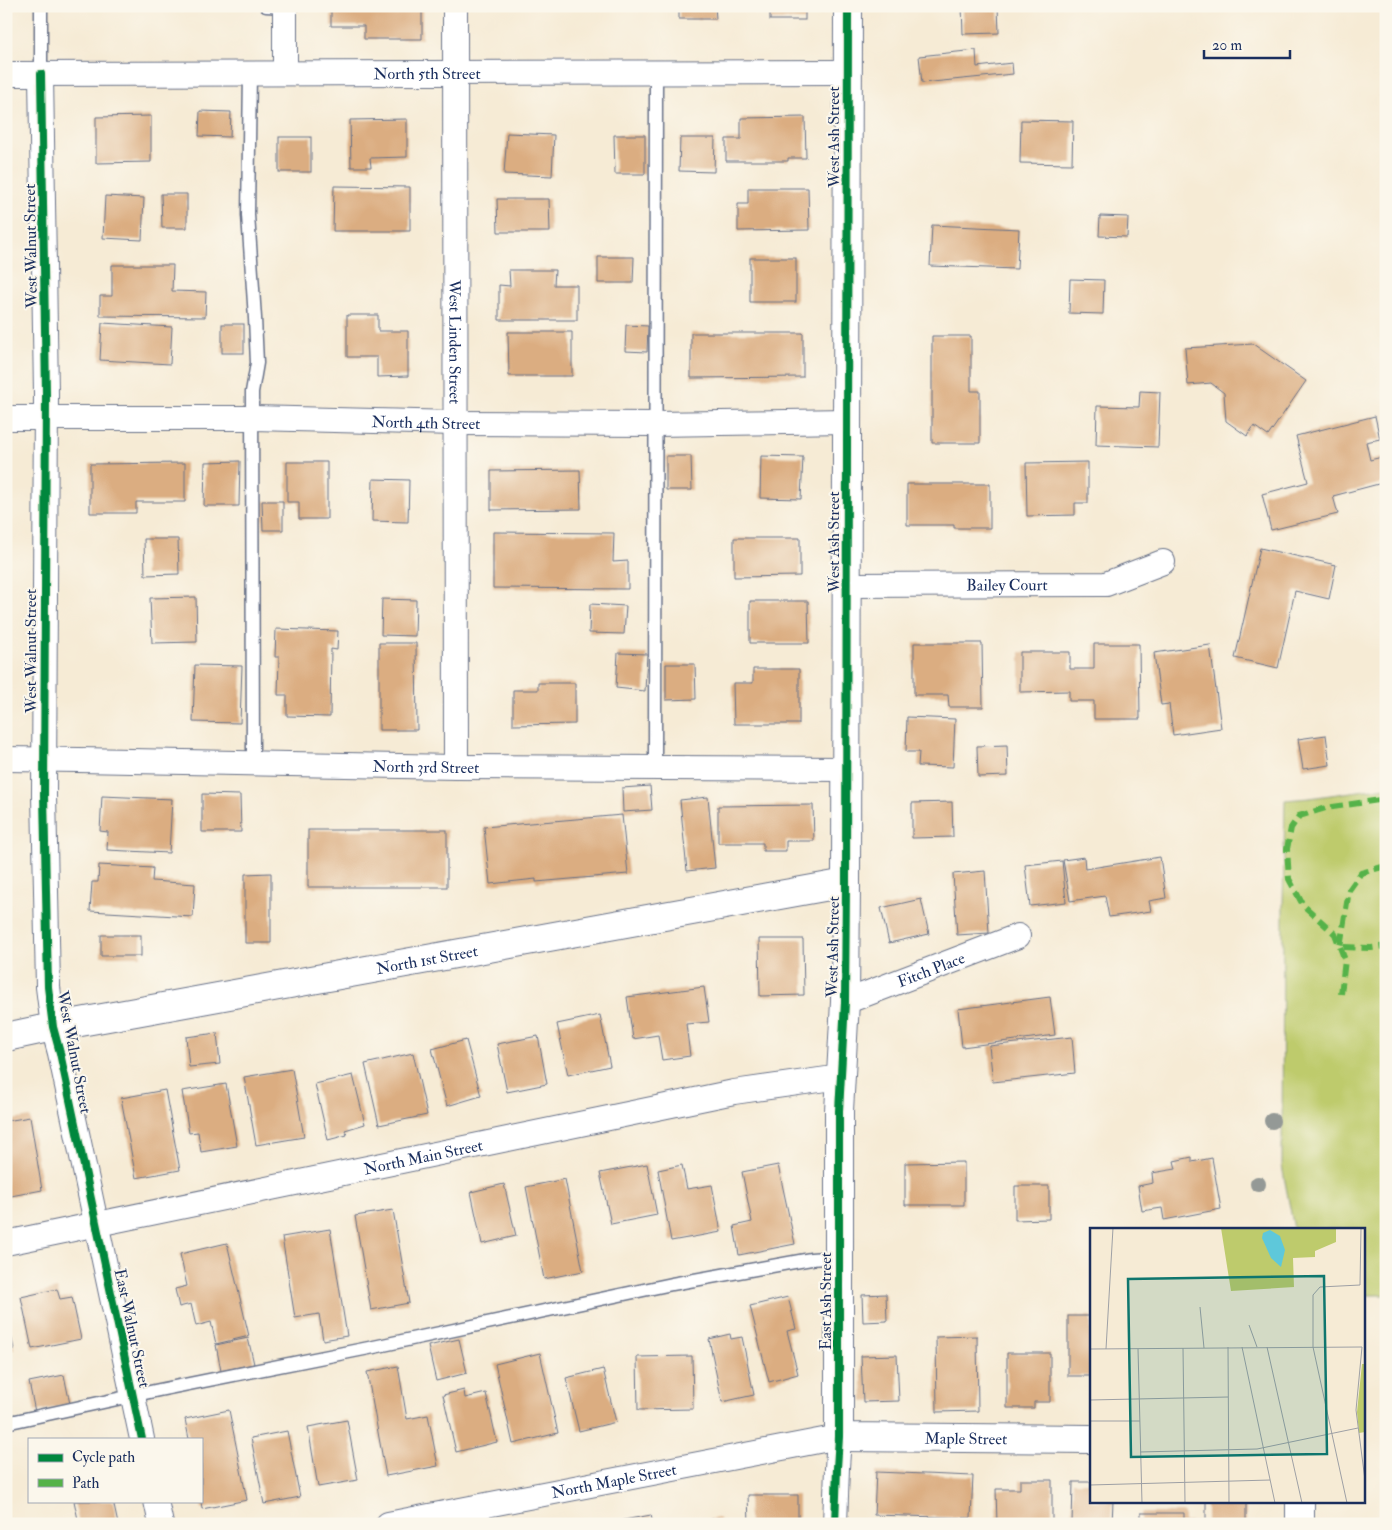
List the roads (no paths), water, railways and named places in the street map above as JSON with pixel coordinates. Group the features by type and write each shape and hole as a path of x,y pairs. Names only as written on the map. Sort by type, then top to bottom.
{"street":[{"name":"West Linden Street","path":"455,6 456,767"},
{"name":"West Ash Street","path":"841,1077 845,1002 847,769 848,6"},
{"path":"284,73 285,7"},
{"name":"North 5th Street","path":"6,74 847,72"},
{"name":"West Walnut Street","path":"41,74 46,418 43,759 48,986 53,1027 97,1223"},
{"name":"North 4th Street","path":"6,418 253,418 456,423 655,424 846,421"},
{"name":"Bailey Court","path":"847,585 1106,584 1163,562"},
{"name":"North 3rd Street","path":"6,759 456,767 847,769"},
{"name":"North 1st Street","path":"6,1037 846,883"},
{"name":"Fitch Place","path":"845,1002 1018,936"},
{"name":"North Main Street","path":"6,1243 734,1092 841,1077"},
{"name":"East Ash Street","path":"835,1524 839,1437 839,1112 841,1077"},
{"name":"East Walnut Street","path":"97,1223 142,1438"},
{"name":"Maple Street","path":"839,1437 1090,1438"},
{"name":"North Maple Street","path":"388,1524 839,1437"},
{"path":"156,1502 160,1524"},
{"path":"1300,1502 1300,1524"}],"lane":[{"path":"41,6 41,74"},
{"path":"266,6 285,7"},
{"path":"655,768 656,72"},
{"path":"250,73 248,215 256,318 257,363 252,392 253,763"},
{"path":"6,1424 672,1284 811,1259 839,1257"}]}
